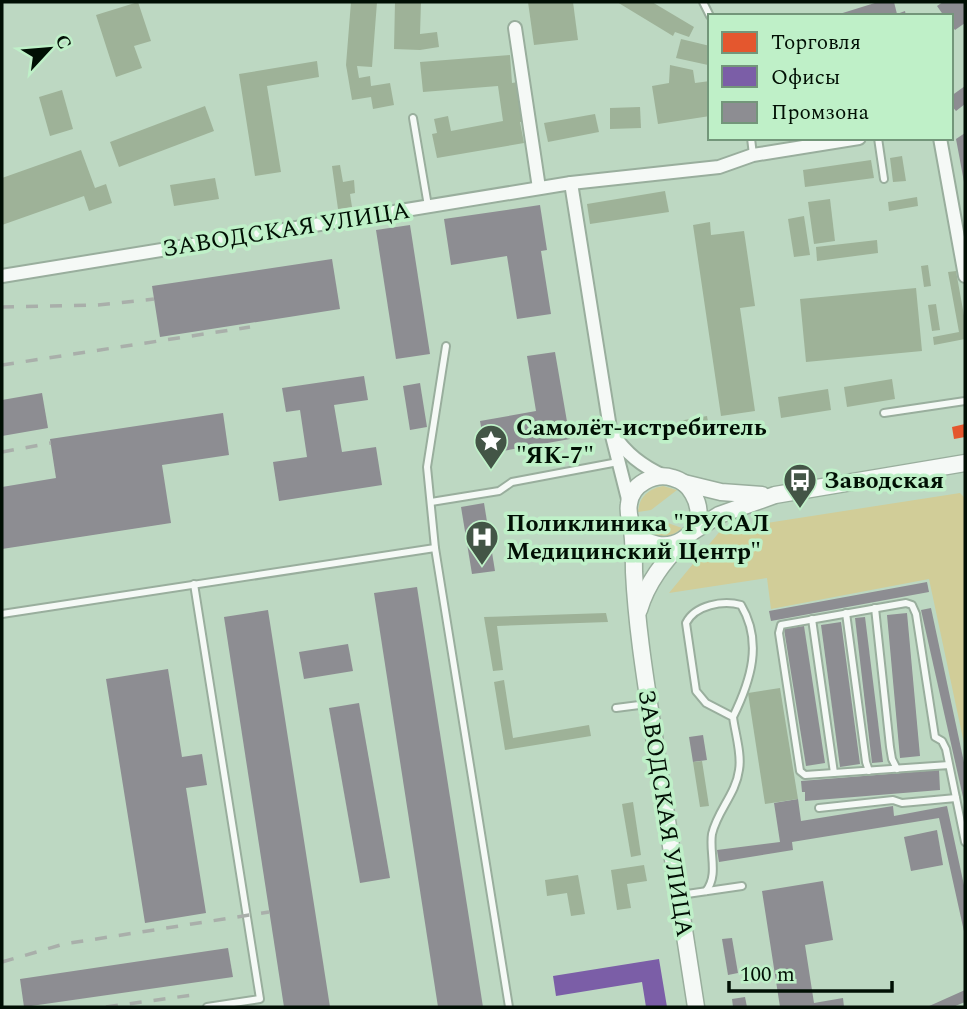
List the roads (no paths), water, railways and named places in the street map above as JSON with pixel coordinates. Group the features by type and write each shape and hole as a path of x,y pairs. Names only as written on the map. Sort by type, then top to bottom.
{"main road":[{"path":"775,495 721,492 666,476 647,480 639,486 629,503 632,528 638,536 653,545 671,546 719,514 775,495 965,463"},
{"path":"636,619 646,589 697,520 697,503 683,482"},
{"name":"ЗАВОДСКАЯ УЛИЦА","path":"632,528 636,619 696,1007"}],"street":[{"path":"515,28 539,188"},
{"name":"ЗАВОДСКАЯ УЛИЦА","path":"2,276 571,183 719,167 753,155 847,140"},
{"path":"940,140 965,276"},
{"path":"571,183 610,429 629,503"},
{"path":"610,429 633,457 651,470 666,476"}],"lane":[{"path":"412,118 428,206"},
{"path":"751,140 753,155"},
{"path":"878,140 884,178"},
{"path":"446,346 427,467 435,548 509,1007"},
{"path":"884,413 965,401"},
{"path":"431,502 499,491 512,482 618,462"},
{"path":"2,614 435,548"},
{"path":"194,584 260,999 207,1007"},
{"path":"706,891 711,885 713,874 710,844 715,822 735,787 740,768 733,717 750,679 754,642 749,617 741,605 733,603 702,608 690,615 686,623 696,691 706,703 733,717"},
{"path":"949,765 834,774 805,775 800,771 779,633 781,625 906,603 912,605 916,614 935,737 942,741 949,765 965,842"},
{"path":"875,608 890,747 897,769"},
{"path":"846,613 869,771"},
{"path":"812,619 834,774"},
{"path":"616,708 649,704"},
{"path":"819,808 894,800 902,803 956,798"},
{"path":"678,895 742,886"}],"railway":[{"path":"2,307 98,305 154,299"},
{"path":"2,365 250,327"},
{"path":"2,452 51,443"},
{"path":"2,962 64,944 269,912"},
{"path":"106,1007 200,994"}],"place":[{"name":"Самолёт-истребитель \"ЯК-7\"","path":"491,471"},
{"name":"Заводская","path":"800,510"},
{"name":"Поликлиника \"РУСАЛ Медицинский Центр\"","path":"482,567"}]}
